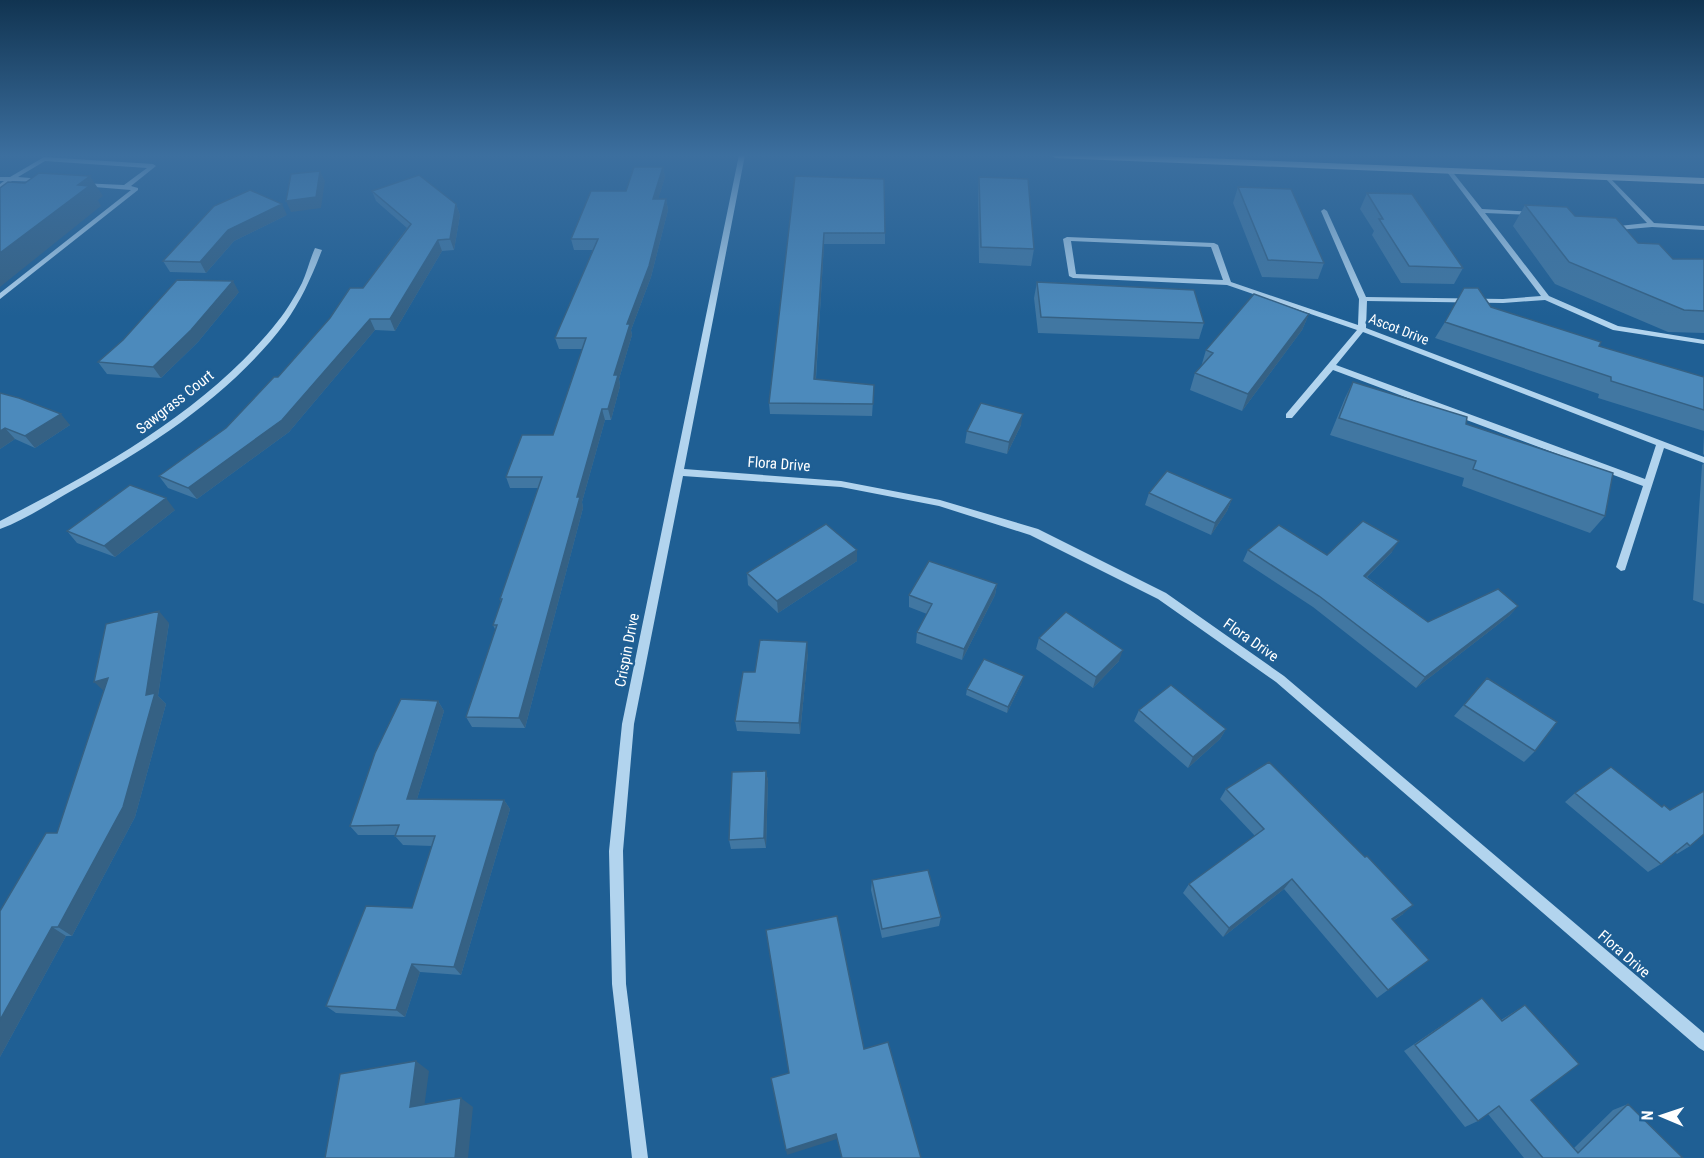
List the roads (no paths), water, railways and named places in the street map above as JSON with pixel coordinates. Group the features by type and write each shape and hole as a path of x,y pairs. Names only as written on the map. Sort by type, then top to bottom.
{"street":[{"path":"0,297 111,209"},
{"name":"Crispin Drive","path":"640,1158 619,984 616,851 628,724 731,209"},
{"path":"1637,209 1652,225"},
{"path":"1289,417 1362,329 1363,299 1324,210"},
{"path":"1479,211 1543,214"},
{"path":"1479,211 1546,298"},
{"path":"1597,222 1618,228 1628,235"},
{"path":"1618,228 1652,225 1704,228"},
{"name":"Ascot Drive","path":"1228,283 1215,245 1066,240 1073,276 1228,283 1362,329 1704,460"},
{"name":"Sawgrass Court","path":"0,525 80,483 137,448 224,381 283,319 304,285 318,250"},
{"path":"1363,299 1503,301 1546,298 1616,328 1704,342"},
{"path":"1331,366 1648,484"},
{"path":"1621,567 1662,444"},
{"name":"Flora Drive","path":"678,472 841,484 940,503 1034,532 1162,596 1280,679 1704,1043"}]}
